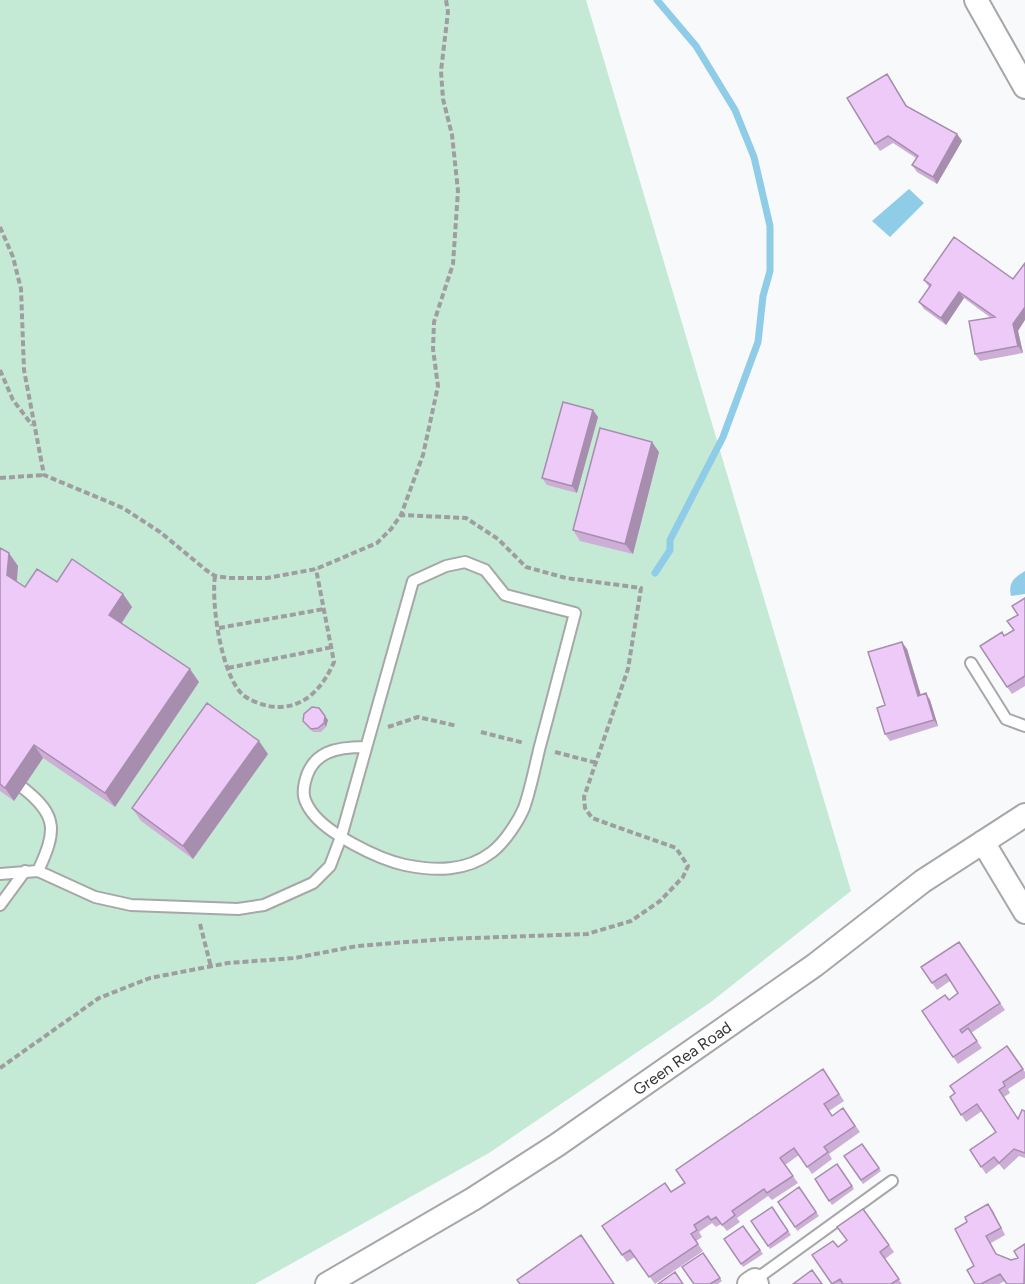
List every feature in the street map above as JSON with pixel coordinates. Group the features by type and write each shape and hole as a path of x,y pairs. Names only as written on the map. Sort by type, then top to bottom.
{"street":[{"path":"976,0 1025,87"},
{"name":"Green Rea Road","path":"327,1284 473,1199 558,1145 815,965 923,881 1025,815"},
{"path":"983,842 1025,912"}],"lane":[{"path":"0,874 38,871 95,897 130,905 196,909 264,905 285,897 313,883 330,866 341,837 413,581 446,566 465,562 485,570 505,595 575,613 523,809 493,852 474,862 452,869 431,870 396,863 341,837 315,817 304,801 303,790 308,768 323,754 345,747 365,747"},
{"path":"972,663 1006,719 1025,726"},
{"path":"23,788 41,802 51,820 52,835 38,871"},
{"path":"0,905 25,872"},
{"path":"754,1283 892,1180"}],"path":[{"path":"0,478 44,475 123,508 160,532 215,576 267,578 316,569 377,543 401,515 423,455 438,386 433,348 434,322 453,264 458,191 452,135 442,99 441,71 448,12 446,0"},
{"path":"0,227 13,257 21,289 24,370 44,475"},
{"path":"0,370 14,400 35,428"},
{"path":"0,1068 99,998 150,978 212,967 295,958 357,946 445,939 587,934 631,921 660,901 683,877 688,866 676,848 592,818 585,808 584,797 628,669 641,588 566,578 526,567 498,539 466,518 401,515"},
{"path":"215,576 213,594 228,668 243,694 259,704 280,708 298,704 316,690 328,676 334,662 333,647 316,569"},
{"path":"219,628 325,609"},
{"path":"228,668 333,647"},
{"path":"384,728 418,717 457,726"},
{"path":"481,732 527,744"},
{"path":"552,751 597,763"},
{"path":"196,909 212,967"}],"green space":[{"path":"0,0 586,0 851,891 711,1002 489,1153 255,1284 0,1284"}],"water":[{"path":"909,189 924,203 890,237 872,221"},
{"path":"1025,571 1025,594 1011,596 1010,587 1013,581"}],"building":[{"path":"887,74 906,106 957,134 933,177 912,165 918,156 888,136 875,144 847,98"},
{"path":"954,237 1013,279 1025,263 1025,307 1013,324 1018,346 975,354 969,321 995,317 959,292 941,318 919,302 931,285 924,280"},
{"path":"563,402 593,410 572,486 542,478"},
{"path":"600,428 652,442 625,544 573,530"},
{"path":"0,548 9,553 7,575 25,587 37,569 57,582 72,559 123,594 109,615 190,669 105,793 34,745 5,788 0,784"},
{"path":"1025,598 1025,676 1007,687 980,646 1002,632 1004,636 1014,630 1007,621 1018,615 1012,606"},
{"path":"902,642 918,696 926,693 934,720 885,734 877,708 885,705 868,652"},
{"path":"207,703 259,741 183,846 132,808"},
{"path":"312,707 319,708 325,716 324,723 318,728 311,729 303,721 304,714"},
{"path":"959,942 1000,1003 960,1030 962,1033 968,1028 977,1041 953,1057 922,1011 945,995 949,1000 958,993 946,974 932,983 921,967"},
{"path":"1007,1046 1023,1069 1003,1082 1005,1086 999,1090 1018,1119 1022,1110 1025,1111 1025,1153 1014,1149 999,1163 994,1157 981,1167 970,1150 996,1132 977,1104 961,1115 950,1097 955,1093 950,1086"},
{"path":"823,1069 839,1094 824,1104 832,1116 843,1108 855,1126 824,1147 828,1152 807,1167 794,1148 780,1158 793,1176 767,1193 764,1189 732,1211 735,1215 722,1225 716,1217 711,1220 708,1216 694,1225 697,1230 691,1234 698,1244 649,1277 630,1250 622,1255 602,1226 665,1183 671,1192 685,1183 676,1170"},
{"path":"862,1144 879,1168 861,1180 844,1156"},
{"path":"837,1164 852,1186 829,1201 815,1179"},
{"path":"799,1187 816,1212 795,1227 778,1202"},
{"path":"988,1204 1001,1228 986,1236 996,1254 1011,1260 1018,1258 1014,1251 1025,1244 1024,1284 1007,1284 1000,1274 981,1284 975,1284 967,1270 974,1266 955,1229 967,1222 965,1217"},
{"path":"772,1207 788,1231 768,1246 751,1221"},
{"path":"863,1209 889,1245 880,1252 899,1279 891,1284 843,1284 840,1279 832,1284 812,1255 833,1241 838,1247 847,1240 837,1227"},
{"path":"743,1226 760,1250 741,1264 724,1239"},
{"path":"581,1235 614,1284 520,1284 517,1280"},
{"path":"703,1253 720,1278 710,1284 694,1284 682,1267"},
{"path":"812,1270 822,1284 793,1284"},
{"path":"675,1272 683,1284 658,1284"}],"waterway":[{"path":"655,573 670,550 670,540 723,437 758,342 763,296 770,271 770,226 754,157 735,110 696,46 657,0"}]}
